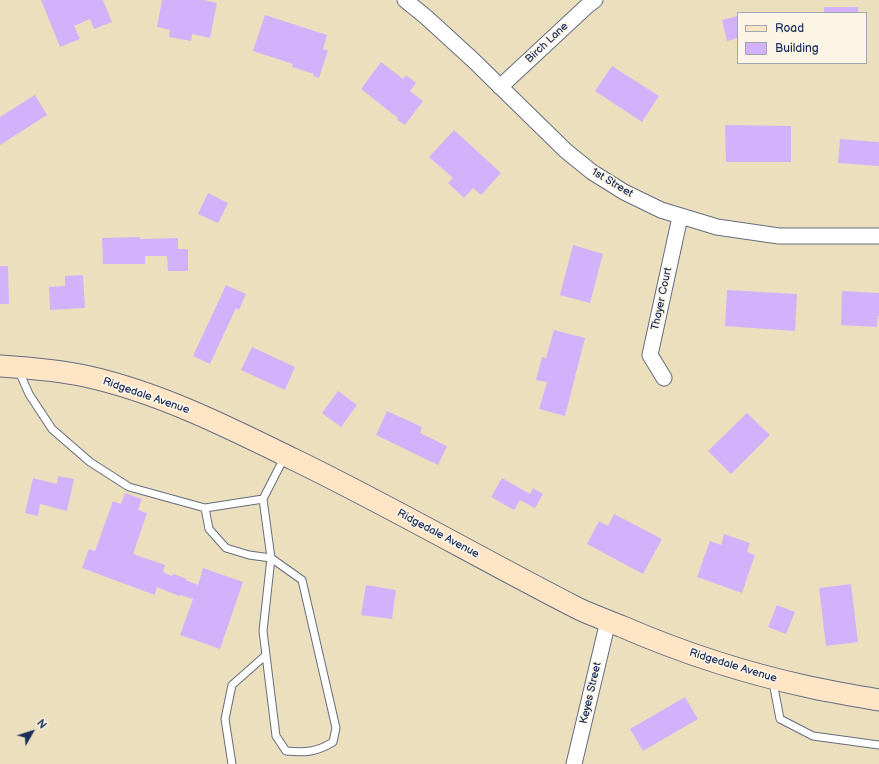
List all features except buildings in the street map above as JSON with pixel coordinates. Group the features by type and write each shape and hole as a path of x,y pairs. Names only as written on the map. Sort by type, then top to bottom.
{"main road":[{"name":"Ridgedale Avenue","path":"8,367 40,369 85,376 126,387 179,406 327,476 582,610 608,621 651,639 718,663 808,687 879,700"}],"street":[{"name":"1st Street","path":"405,0 426,17 566,151 592,172 624,192 661,210 717,227 779,236 879,236"},
{"name":"Birch Lane","path":"500,87 595,0"},
{"name":"Thayer Court","path":"664,378 650,354 680,217"},
{"name":"Keyes Street","path":"574,764 608,621"}],"lane":[{"path":"8,367 30,394 52,429 90,462 129,487 205,508 263,499"},
{"path":"205,508 209,529 226,548 250,555 271,558 302,580 336,728 333,742 322,749 300,752 286,751 276,736 262,632 271,558 263,499 285,455"},
{"path":"232,764 225,719 232,685 266,655"},
{"path":"772,678 780,719 813,736 879,745"}]}
